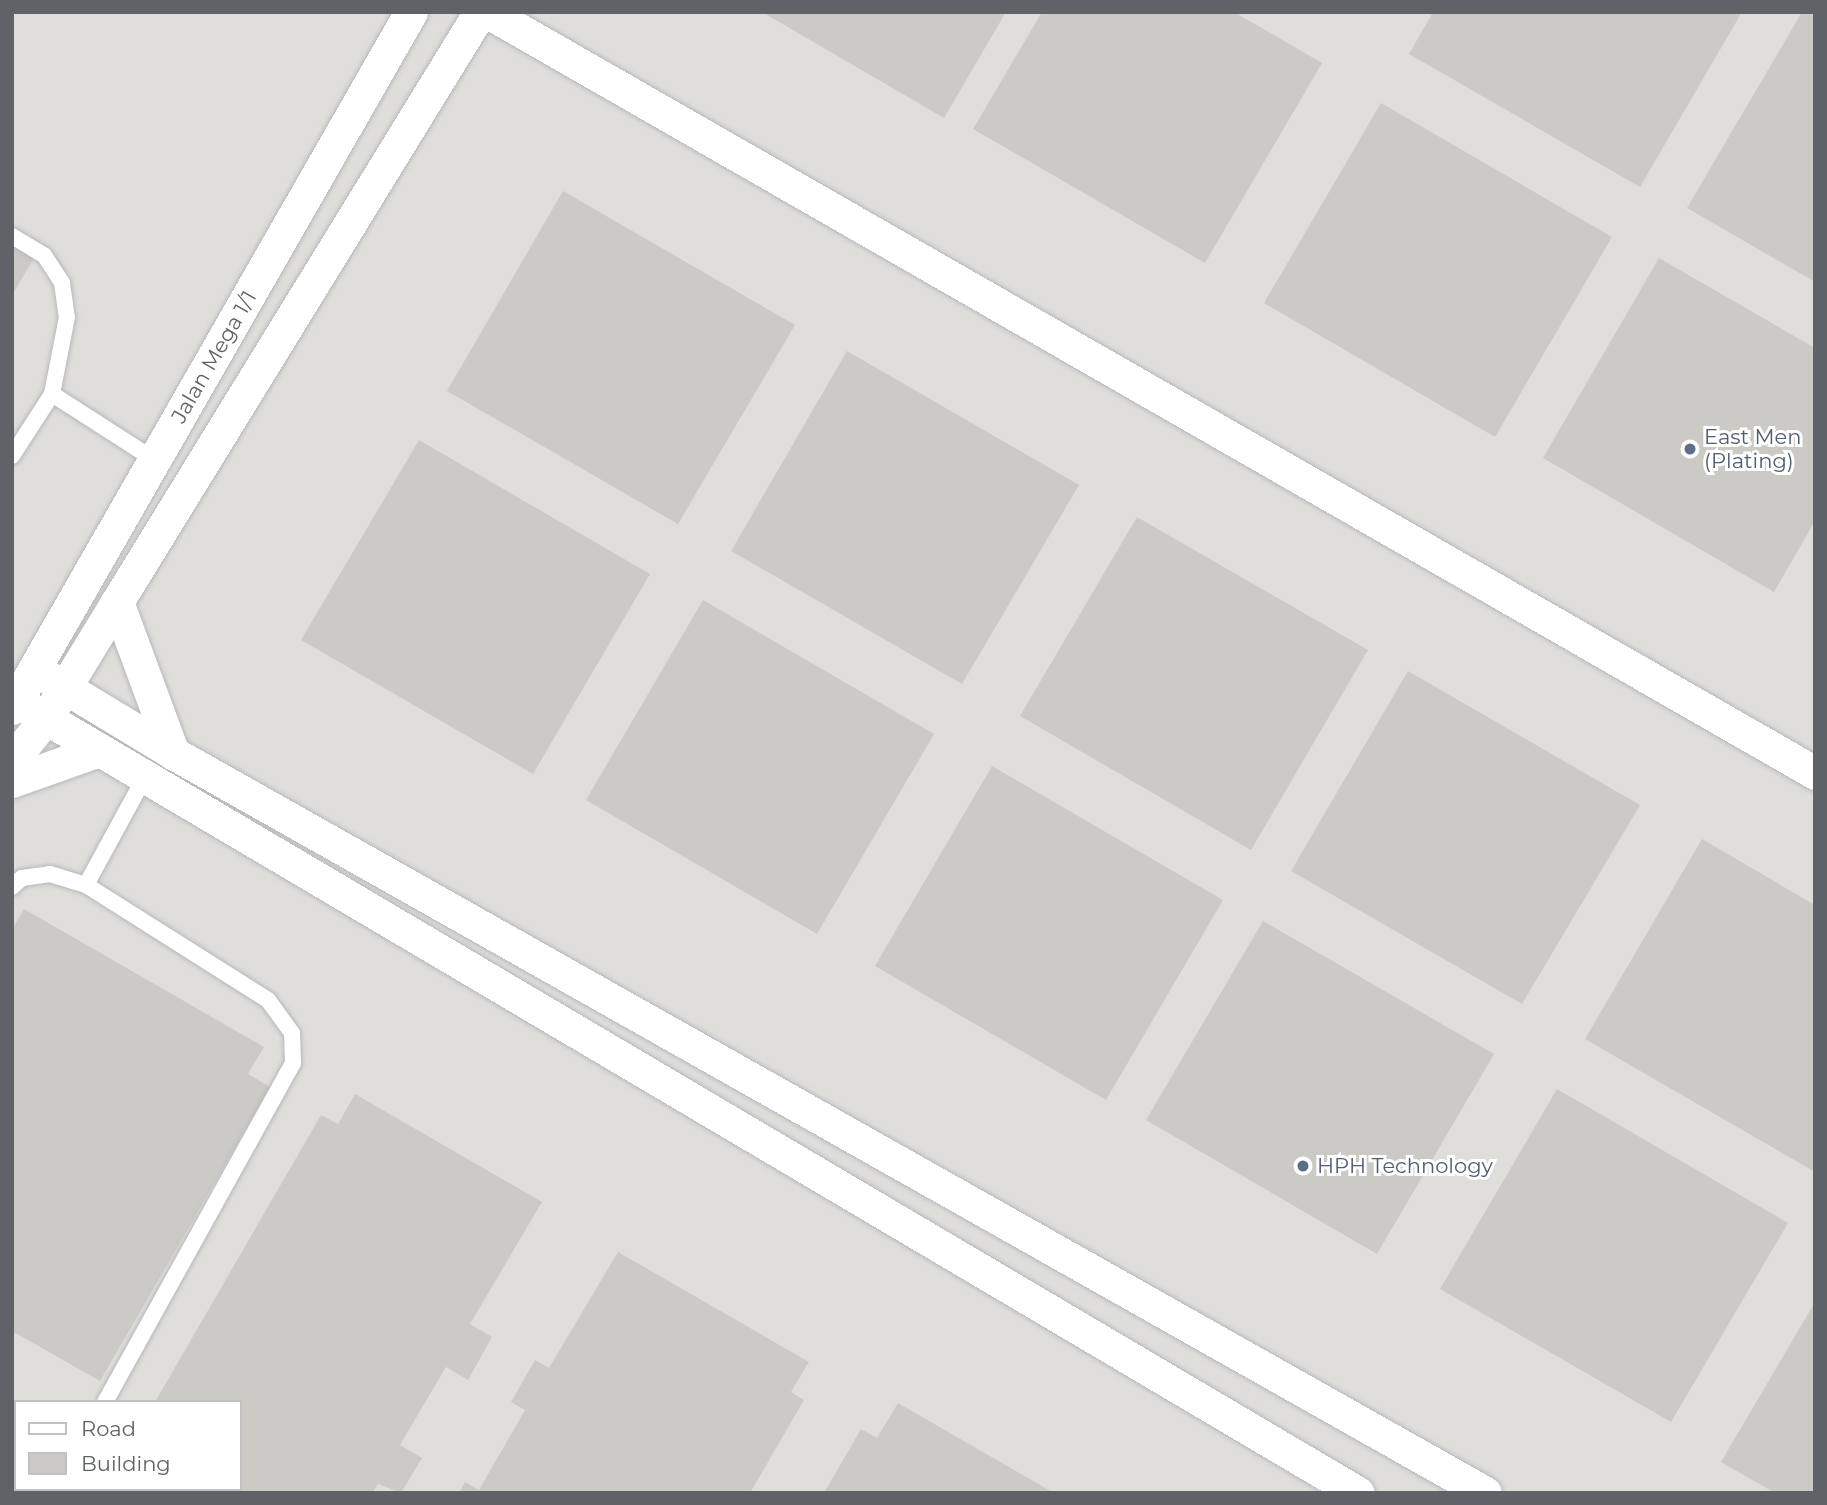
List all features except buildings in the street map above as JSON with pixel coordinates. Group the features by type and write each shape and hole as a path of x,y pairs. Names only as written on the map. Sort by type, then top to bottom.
{"street":[{"name":"Jalan Mega 1/1","path":"14,705 411,12"},
{"path":"12,760 46,718 480,12"},
{"path":"488,12 1815,774"},
{"path":"117,602 173,753"},
{"path":"35,670 173,753 1485,1493"},
{"path":"14,705 46,718 1358,1493"},
{"path":"12,780 99,750"}],"lane":[{"path":"12,236 44,255 62,283 67,317 52,394 12,456"},
{"path":"52,394 155,460"},
{"path":"86,885 145,777"},
{"path":"12,887 22,878 50,874 86,885 268,1000 292,1033 293,1063 106,1400"}],"shaded area":[{"path":"12,12 1815,12 1815,1493 12,1493"}],"place":[{"name":"East Men (Plating)","path":"1690,449"},
{"name":"HPH Technology","path":"1303,1166"}]}
